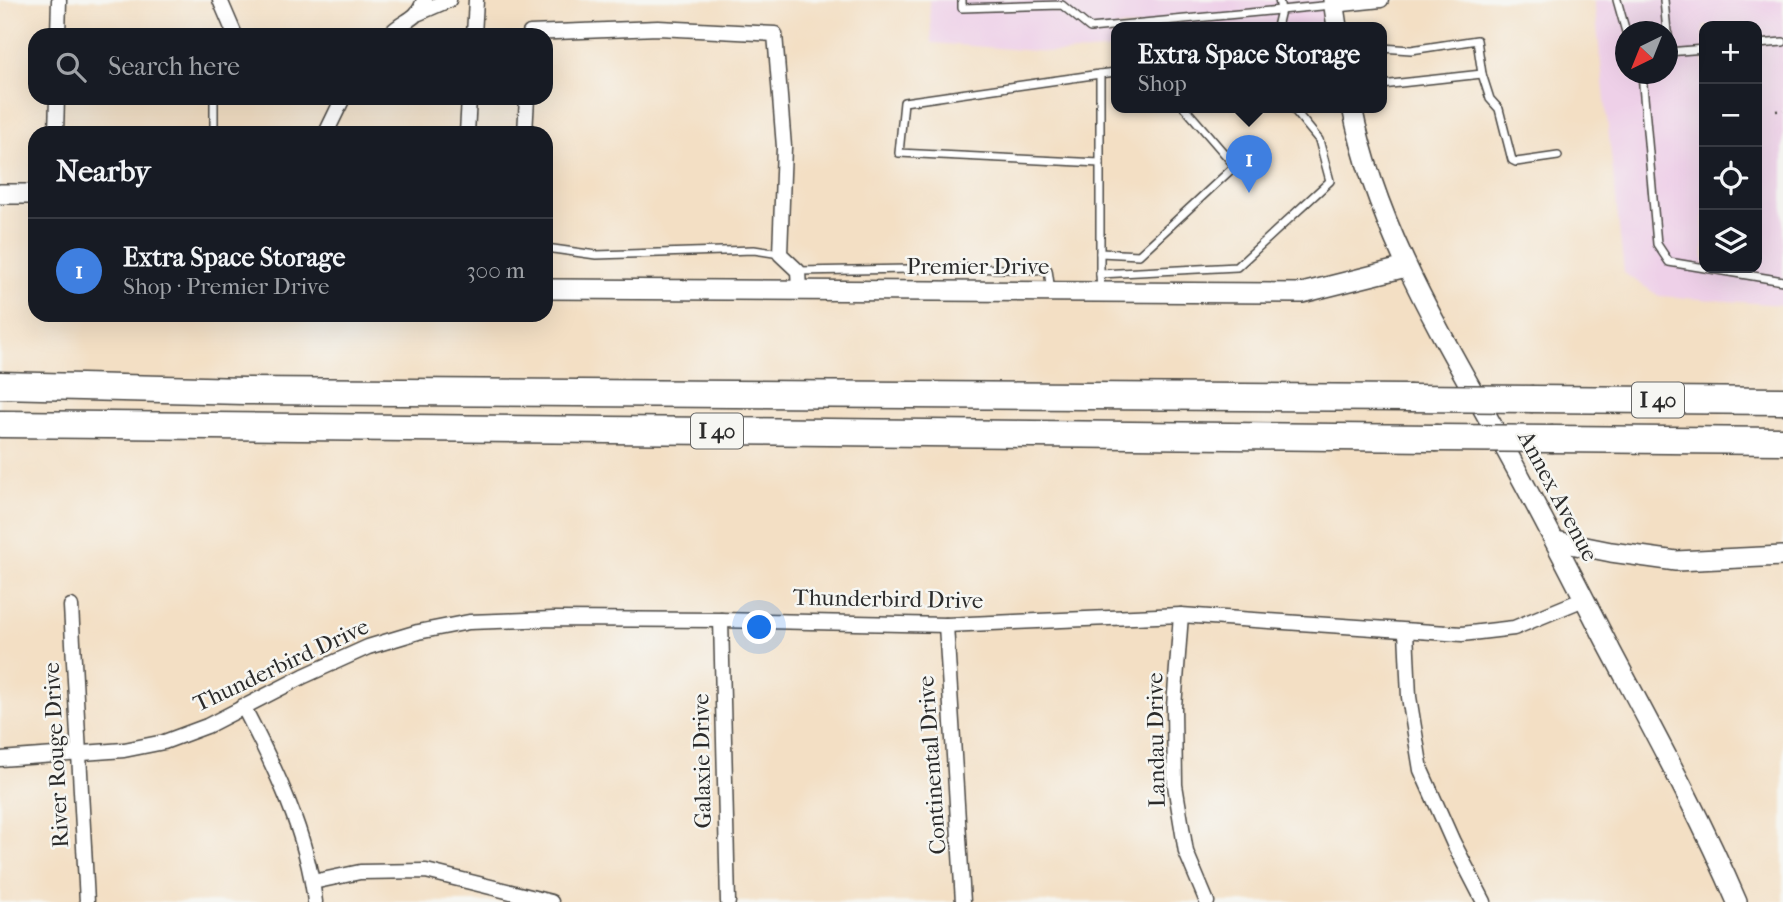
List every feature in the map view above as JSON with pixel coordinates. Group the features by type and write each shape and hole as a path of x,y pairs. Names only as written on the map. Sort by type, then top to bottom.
{"highway":[{"name":"I 40","path":"0,384 244,391 1783,401"},
{"name":"I 40","path":"0,424 1783,441"}],"street":[{"path":"58,28 59,0"},
{"path":"220,0 232,28"},
{"path":"395,28 422,7 449,0"},
{"path":"474,28 476,0"},
{"path":"1336,22 1333,3 1381,0"},
{"path":"553,32 659,28 775,34 784,147 780,254 798,280"},
{"path":"56,126 57,105"},
{"path":"329,126 340,105"},
{"path":"468,126 469,105"},
{"path":"525,126 527,105"},
{"name":"Annex Avenue","path":"1354,113 1373,183 1406,267 1556,541 1708,835 1737,902"},
{"path":"0,194 28,194"},
{"name":"Premier Drive","path":"553,289 798,280 1051,291 1100,283 1303,293 1406,267"},
{"path":"1556,541 1676,561 1783,556"},
{"name":"Thunderbird Drive","path":"0,759 124,750 164,742 207,726 368,647 418,632 469,622 553,619 721,620 946,625 1181,615 1462,634 1514,628 1584,599"},
{"name":"River Rouge Drive","path":"71,606 87,902"},
{"name":"Landau Drive","path":"1181,615 1174,706 1175,785 1186,852 1207,902"},
{"name":"Galaxie Drive","path":"721,620 728,902"},
{"name":"Continental Drive","path":"946,625 963,902"},
{"path":"1406,631 1409,697 1421,770 1483,902"},
{"path":"243,706 274,765 296,821 313,882 315,902"},
{"path":"313,882 360,872 426,872 551,902"}],"lane":[{"path":"962,0 962,8 1062,5 1090,28 1111,26"},
{"path":"1278,22 1281,10 1279,0"},
{"path":"1618,0 1623,21"},
{"path":"1664,0 1666,21"},
{"path":"1154,22 1333,3"},
{"path":"1387,48 1411,50 1477,40 1482,74 1490,99 1499,109 1512,160 1516,162 1558,156"},
{"path":"1762,44 1783,42"},
{"path":"1678,51 1699,49"},
{"path":"1100,163 899,153 904,102 1111,73"},
{"path":"1100,74 1100,283 1237,267 1330,181 1319,140 1297,113"},
{"path":"1387,84 1482,74"},
{"path":"1643,84 1657,244 1669,262 1783,281"},
{"path":"214,105 214,126"},
{"path":"1100,253 1139,256 1234,166 1189,113"},
{"path":"553,249 596,255 754,250 780,254"}],"path":[{"path":"1776,111 1783,110"}],"shaded area":[{"path":"929,0 1326,0 1329,22 1111,22 1111,49 1062,53 932,43"},
{"path":"1594,0 1783,0 1783,305 1659,296 1624,273"}],"place":[{"name":"Extra Space Storage","path":"1249,193"}]}
